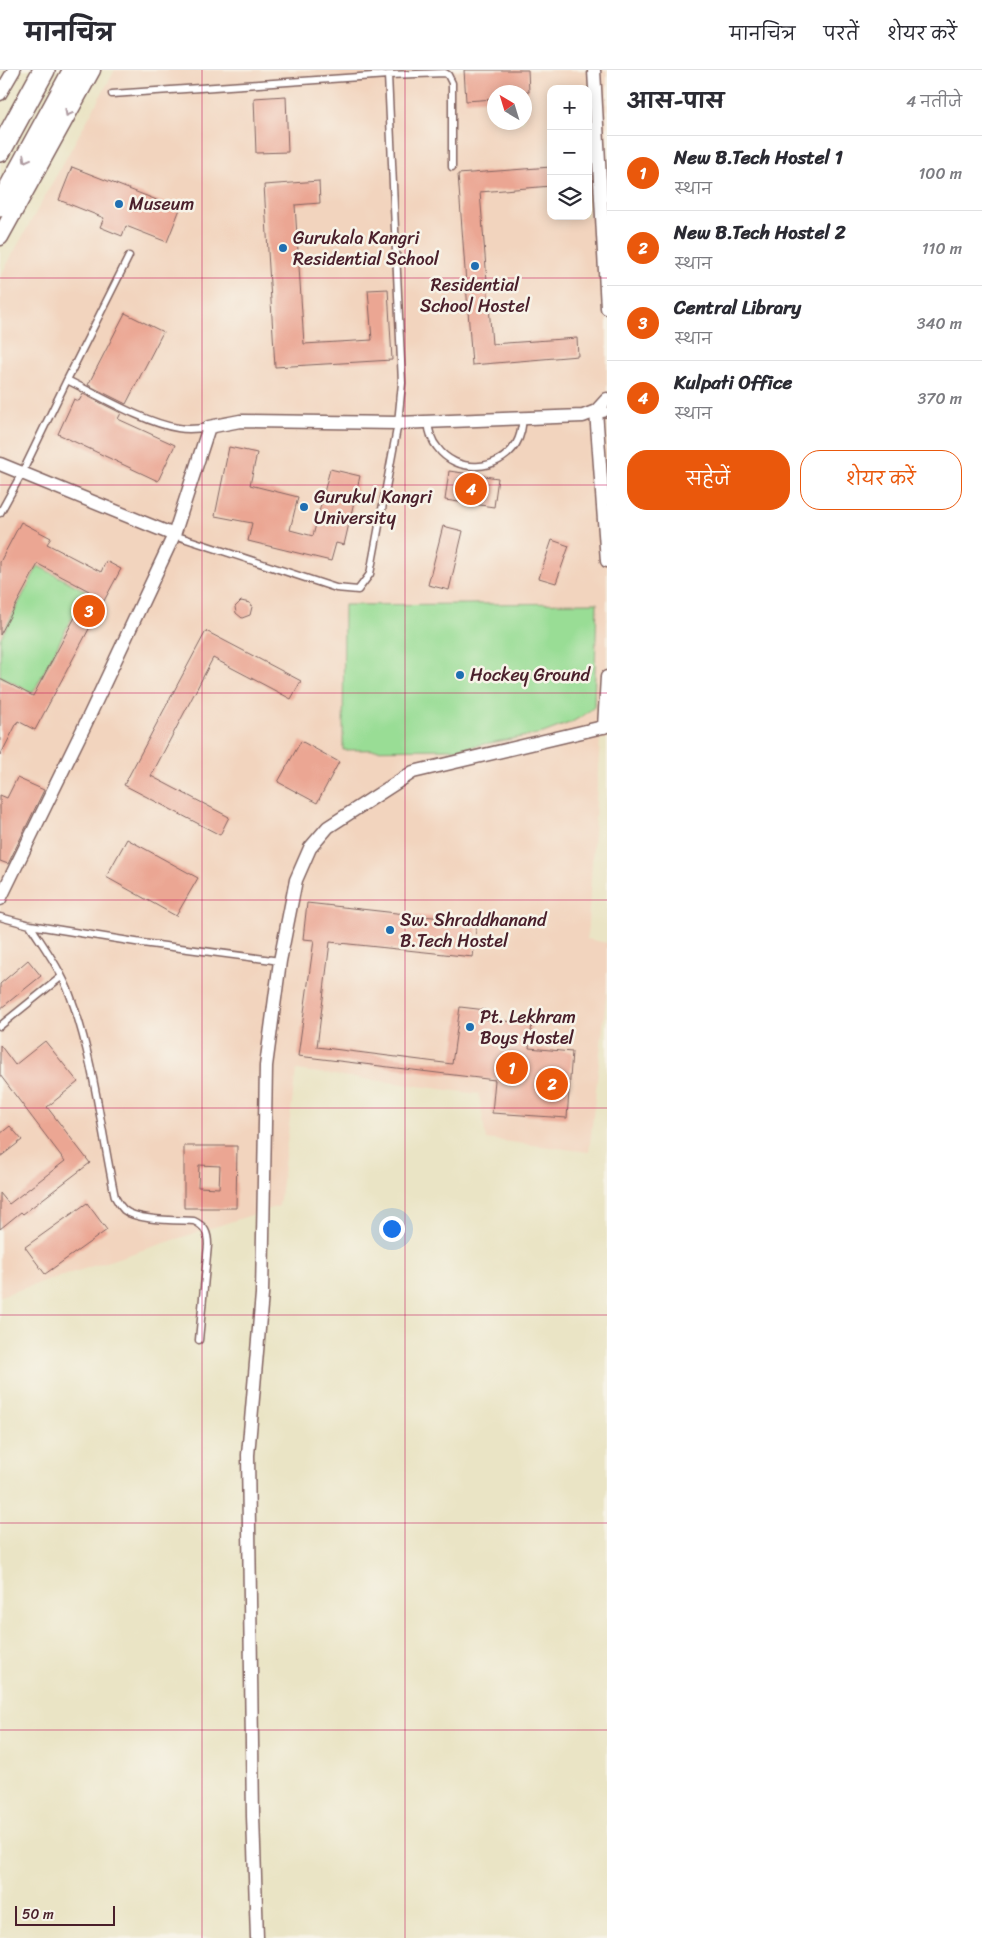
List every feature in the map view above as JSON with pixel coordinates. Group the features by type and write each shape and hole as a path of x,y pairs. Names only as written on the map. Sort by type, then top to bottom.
{"highway":[{"path":"0,151 44,70"},
{"path":"0,206 74,70"}],"street":[{"path":"0,94 14,70"},
{"path":"0,237 92,70"},
{"path":"594,70 607,308"},
{"path":"607,399 602,411 607,561"},
{"path":"0,898 84,727 174,535 209,426 240,421 428,422 583,416 602,411"},
{"path":"0,464 174,535"},
{"path":"257,1938 252,1796 248,1455 262,1294 266,1066 280,960 296,880 310,848 328,827 414,772 606,726 607,677"}],"lane":[{"path":"112,94 439,72 448,75 452,83 452,167"},
{"path":"174,535 336,588 358,590 370,574 398,423 402,382 388,75"},
{"path":"0,513 22,474 129,256"},
{"path":"67,380 151,421 177,428 195,429 209,426"},
{"path":"428,422 430,435 441,452 457,463 470,467 484,466 496,462 507,454 516,444 523,418"},
{"path":"0,917 30,925 142,943 280,960"},
{"path":"30,925 70,993 94,1083 115,1197 120,1206 129,1214 194,1221 201,1224 206,1230 208,1245 199,1340"},
{"path":"0,1026 61,977"}],"shaded area":[{"name":"Gurukul Kangri University","path":"115,70 607,70 607,738 600,740 587,939 607,943 607,990 589,1152 486,1139 479,1094 296,1070 279,1206 0,1296 0,277"}],"green space":[{"path":"38,566 86,591 33,693 0,676 0,639"},
{"path":"597,603 594,707 572,722 543,733 458,749 343,750 344,605"}],"building":[{"path":"464,70 528,70 529,85 487,85 487,100 466,101"},
{"path":"286,96 288,152 256,153 254,98"},
{"name":"Museum","path":"72,167 180,209 167,242 126,226 122,236 100,227 104,218 59,200"},
{"name":"Residential School Hostel","path":"547,167 547,186 480,192 492,344 577,338 578,356 472,365 458,174"},
{"name":"Gurukala Kangri Residential School","path":"319,181 320,203 295,205 304,344 372,340 368,290 388,289 392,360 275,367 264,185"},
{"path":"125,313 163,332 126,404 88,385"},
{"path":"83,394 121,413 118,419 175,445 158,481 58,434 74,399 79,401"},
{"path":"229,447 257,453 250,485 298,497 290,530 313,536 330,469 360,476 344,545 336,543 331,561 248,541 252,523 215,516"},
{"path":"449,471 498,478 494,507 445,500"},
{"path":"21,522 51,538 47,544 101,572 106,561 121,569 35,730 18,721 0,756 0,679 33,696 89,591 38,564 0,635 0,562"},
{"path":"443,526 463,531 449,590 428,585"},
{"path":"552,540 569,546 556,583 539,578"},
{"path":"241,601 250,603 252,607 250,615 242,618 236,613 235,607"},
{"path":"206,631 301,681 291,699 213,658 151,776 229,817 220,835 124,785"},
{"path":"301,741 339,762 317,803 278,782"},
{"path":"17,778 44,790 8,864 0,861 0,795 7,798"},
{"path":"127,839 198,878 176,916 106,877"},
{"path":"307,903 477,922 473,957 330,942 317,1047 452,1064 460,1007 486,1010 485,1019 532,1024 529,1048 572,1052 567,1118 492,1113 495,1080 298,1056 314,940 303,939"},
{"path":"28,960 41,976 0,1009 0,984"},
{"path":"45,1041 78,1082 47,1107 90,1163 23,1214 21,1212 0,1229 0,1193 9,1204 65,1161 0,1075 0,1045 15,1065"},
{"path":"10,1126 22,1140 0,1157 0,1134"},
{"path":"184,1146 237,1146 236,1208 184,1208","holes":["199,1165 220,1166 219,1188 198,1187"]},
{"path":"87,1203 107,1230 45,1274 25,1247"}],"place":[{"name":"Museum","path":"119,204"},
{"name":"Gurukala Kangri Residential School","path":"283,248"},
{"name":"Residential School Hostel","path":"475,266"},
{"name":"Kulpati Office","path":"471,489"},
{"name":"Gurukul Kangri University","path":"304,507"},
{"name":"Central Library","path":"89,611"},
{"name":"Hockey Ground","path":"460,675"},
{"name":"Sw. Shraddhanand B.Tech Hostel","path":"390,930"},
{"name":"Pt. Lekhram Boys Hostel","path":"470,1027"},
{"name":"New B.Tech Hostel 1","path":"512,1068"},
{"name":"New B.Tech Hostel 2","path":"552,1084"}]}
